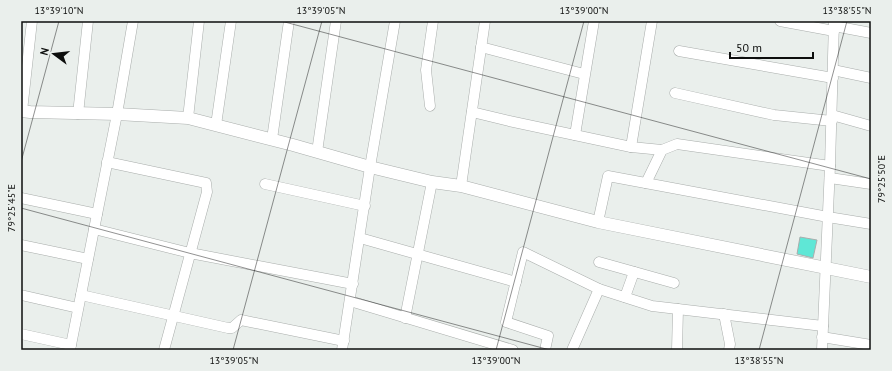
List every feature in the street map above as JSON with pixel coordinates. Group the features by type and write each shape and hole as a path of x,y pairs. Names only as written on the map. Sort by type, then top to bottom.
{"street":[{"path":"32,21 21,111 188,118 272,139 370,167 432,182 461,186 598,222 871,277"},
{"path":"78,114 88,21"},
{"path":"21,334 70,348 133,21"},
{"path":"188,118 199,21"},
{"path":"216,125 231,21"},
{"path":"272,139 289,21"},
{"path":"317,152 336,21"},
{"path":"81,295 230,328 241,320 343,345 370,167 395,21"},
{"path":"430,106 426,70 433,21"},
{"path":"461,186 485,21"},
{"path":"575,135 594,21"},
{"path":"631,147 652,21"},
{"path":"780,21 834,26 871,33"},
{"path":"822,350 830,178 834,26"},
{"path":"481,47 584,74"},
{"path":"679,51 833,74 871,78"},
{"path":"675,94 774,115 832,118 871,126"},
{"path":"472,112 631,147 662,150 677,144 830,166"},
{"path":"646,183 662,150"},
{"path":"107,162 206,183 207,192 164,350"},
{"path":"598,222 608,176 871,224"},
{"path":"830,178 871,184"},
{"path":"405,318 432,182"},
{"path":"265,184 365,206"},
{"path":"21,198 97,214"},
{"path":"94,229 190,252 353,284"},
{"path":"360,238 516,282"},
{"path":"21,244 88,259"},
{"path":"545,350 548,336 506,322 523,252 599,289 652,306 823,326"},
{"path":"599,262 674,283"},
{"path":"625,297 634,272"},
{"path":"572,350 599,289"},
{"path":"21,295 78,308"},
{"path":"350,301 513,350"},
{"path":"677,350 678,309"},
{"path":"724,314 730,344 729,350"},
{"path":"822,337 871,345"}],"building":[{"path":"800,237 817,240 813,258 797,254"}]}
